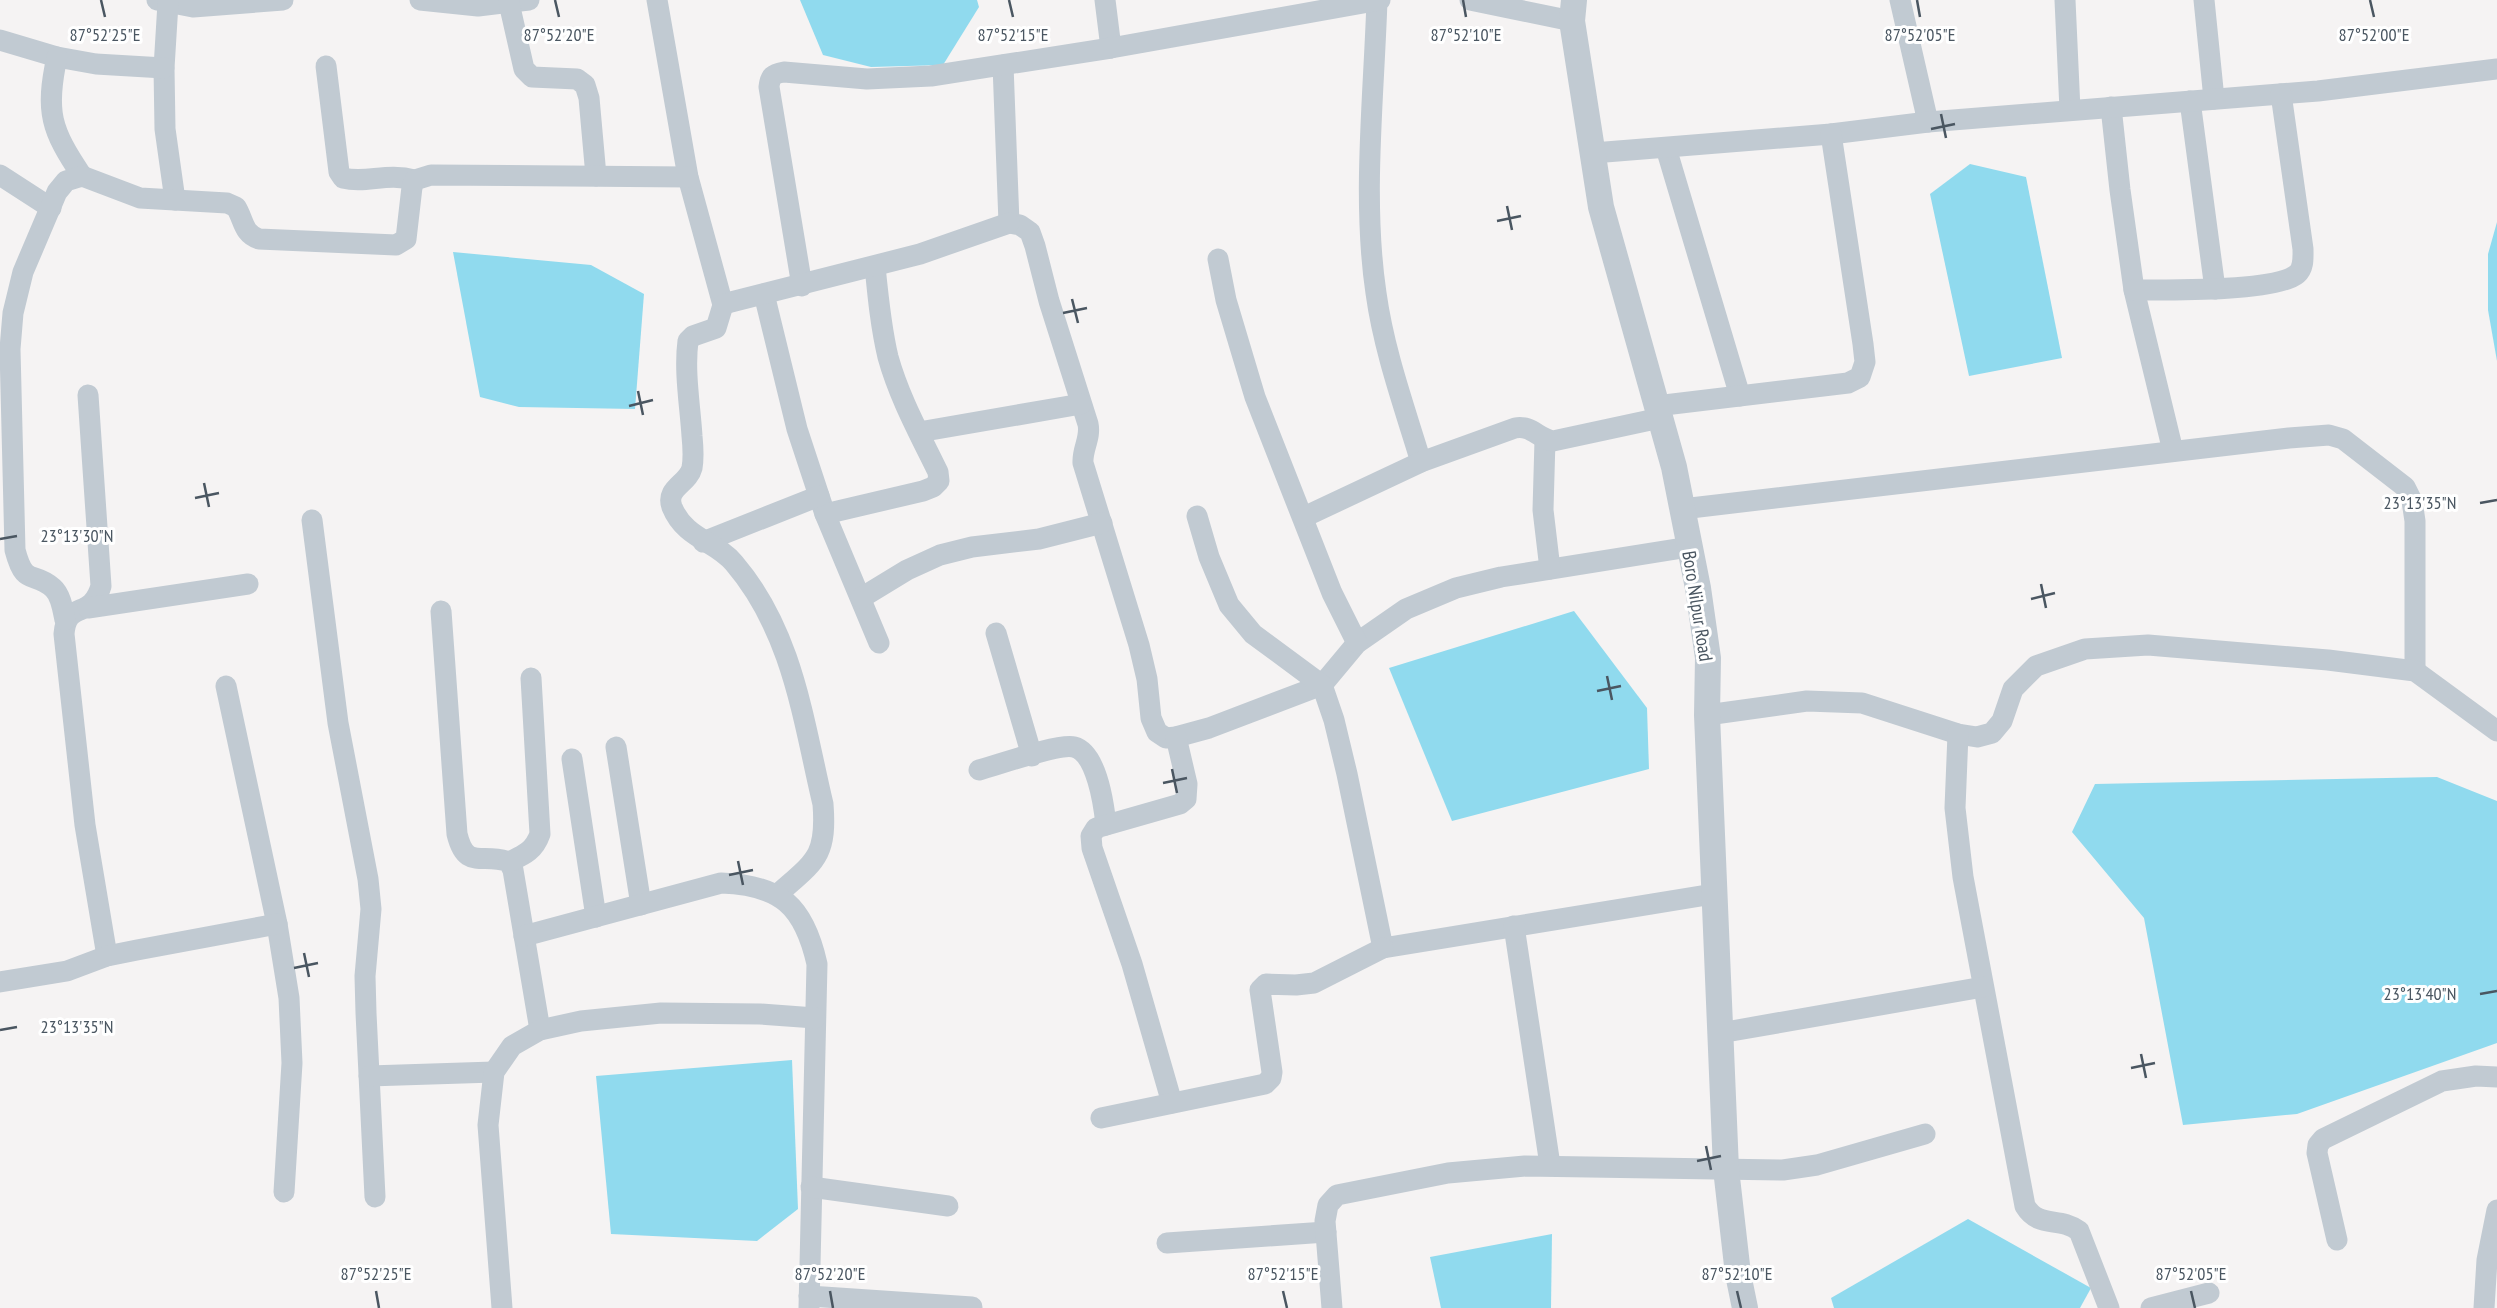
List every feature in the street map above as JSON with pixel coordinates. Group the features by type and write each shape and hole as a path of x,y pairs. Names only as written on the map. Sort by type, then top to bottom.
{"street":[{"path":"175,200 165,129 162,2 193,7 283,0"},
{"path":"420,0 478,6 519,2 524,69 528,75 533,78 577,79 585,85 589,98 596,176"},
{"path":"657,0 688,177 723,305 716,328 688,341 693,456 688,477 673,491 671,500 673,509 689,531 734,562 778,632 790,662 823,804 825,828 822,846 812,863 778,894"},
{"path":"1105,0 1111,48"},
{"path":"802,286 769,87 770,79 775,73 867,79 931,76 1111,48 1348,2 1379,0 1370,177 1375,291 1387,352 1421,462"},
{"path":"1470,0 1573,11"},
{"path":"1900,0 1928,122"},
{"path":"2066,0 2070,110"},
{"path":"2204,0 2214,99"},
{"name":"Boro Nilpur Road","path":"1573,11 1601,207 1674,467 1698,588 1708,658 1707,715 1713,894 1726,1169 1738,1274 1745,1308"},
{"path":"0,40 57,57 96,64 164,68"},
{"path":"57,57 50,109 55,131 82,176 140,198 227,203 236,207 245,229 251,236 259,239 396,245 406,239 415,180"},
{"path":"1003,65 1009,223"},
{"path":"327,66 339,172 343,178 351,180 387,176 415,180 431,175 688,177"},
{"path":"1593,153 1831,134 1928,122 2281,94 2497,69"},
{"path":"2134,289 2214,289 2288,280 2300,273 2303,264 2281,94"},
{"path":"2190,101 2214,289"},
{"path":"2111,107 2119,190 2134,289 2173,451"},
{"path":"1304,517 1421,462 1515,428 1524,426 1531,428 1545,440 1561,441 1658,412 1740,396 1847,383 1860,377 1865,362 1863,344 1831,134"},
{"path":"1667,148 1740,396"},
{"path":"0,175 51,208"},
{"path":"82,176 66,181 57,192 23,272 13,313 10,349 14,533 19,566 28,577 54,589 65,620 64,634 85,825 107,956"},
{"path":"723,305 920,254 1009,223 1020,225 1030,232 1089,431 1082,454 1083,463 1139,645 1147,679 1151,718 1157,732 1166,738 1258,711 1322,685 1357,643 1406,609 1456,587 1501,576 1689,547"},
{"path":"1218,259 1233,324 1255,397 1332,593 1357,643"},
{"path":"704,542 822,505 933,487 939,481 938,472 900,391 888,358 875,266"},
{"path":"764,294 797,429 822,505 879,643"},
{"path":"88,395 101,586 97,600 88,608"},
{"path":"919,432 1081,404"},
{"path":"1682,509 2329,435 2350,444 2404,487 2412,501 2415,521 2415,671"},
{"path":"1545,440 1542,510 1550,569"},
{"path":"1198,516 1209,556 1229,605 1253,634 1322,685 1347,774 1383,948"},
{"path":"312,520 338,723 370,899 365,976 374,1198"},
{"path":"861,598 907,570 940,555 972,547 1039,539 1102,523"},
{"path":"65,620 72,613 88,608 248,584"},
{"path":"441,611 457,834 465,855 475,859 501,859 509,862 513,870 540,1030"},
{"path":"996,633 1032,755"},
{"path":"1707,715 1807,701 1862,703 1958,734 1977,737 1992,733 2002,722 2013,689 2036,666 2085,649 2148,645 2328,660 2415,671 2497,732"},
{"path":"509,862 530,852 540,834 531,678"},
{"path":"226,686 278,924 289,998 292,1063 284,1192"},
{"path":"1958,734 1955,808 1963,877 2025,1206 2030,1215 2039,1220 2070,1224 2079,1231 2109,1308"},
{"path":"1172,1103 1136,976 1092,848 1091,836 1096,828 1180,804 1186,799 1186,785 1176,737"},
{"path":"979,770 1073,746 1083,751 1096,774 1103,797 1106,825"},
{"path":"616,747 641,905"},
{"path":"572,759 596,917"},
{"path":"524,936 721,883 745,884 778,894 798,915 811,936 817,964 809,1302 972,1307"},
{"path":"1101,1118 1265,1084 1272,1072 1260,990 1266,984 1314,983 1383,948 1713,894"},
{"path":"0,982 67,971 107,956 278,924"},
{"path":"1514,926 1550,1165"},
{"path":"1720,1033 1983,987"},
{"path":"502,1308 488,1125 494,1072 512,1046 540,1030 581,1021 661,1013 760,1014 815,1018"},
{"path":"369,1076 494,1072"},
{"path":"2337,1240 2317,1153 2318,1145 2323,1139 2442,1081 2476,1076 2497,1077"},
{"path":"1332,1308 1326,1232 1328,1205 1338,1195 1448,1173 1550,1165 1783,1170 1817,1164 1925,1134"},
{"path":"811,1187 947,1206"},
{"path":"2484,1308 2497,1210"},
{"path":"1167,1243 1326,1232"},
{"path":"2151,1308 2208,1293"}],"water":[{"path":"800,0 977,0 979,7 943,65 871,67 823,55"},
{"path":"1970,164 2026,177 2062,358 1969,376 1930,194"},
{"path":"2497,222 2497,361 2488,310 2488,254"},
{"path":"453,252 591,265 644,294 635,409 519,407 480,397"},
{"path":"1574,611 1647,708 1649,769 1452,821 1389,668"},
{"path":"2437,777 2497,801 2497,1043 2297,1114 2183,1125 2144,918 2072,832 2095,784"},
{"path":"792,1060 798,1209 757,1241 611,1234 596,1076"},
{"path":"1968,1219 2091,1288 2080,1308 1834,1308 1831,1298"},
{"path":"1552,1234 1551,1308 1441,1308 1430,1257"}]}
